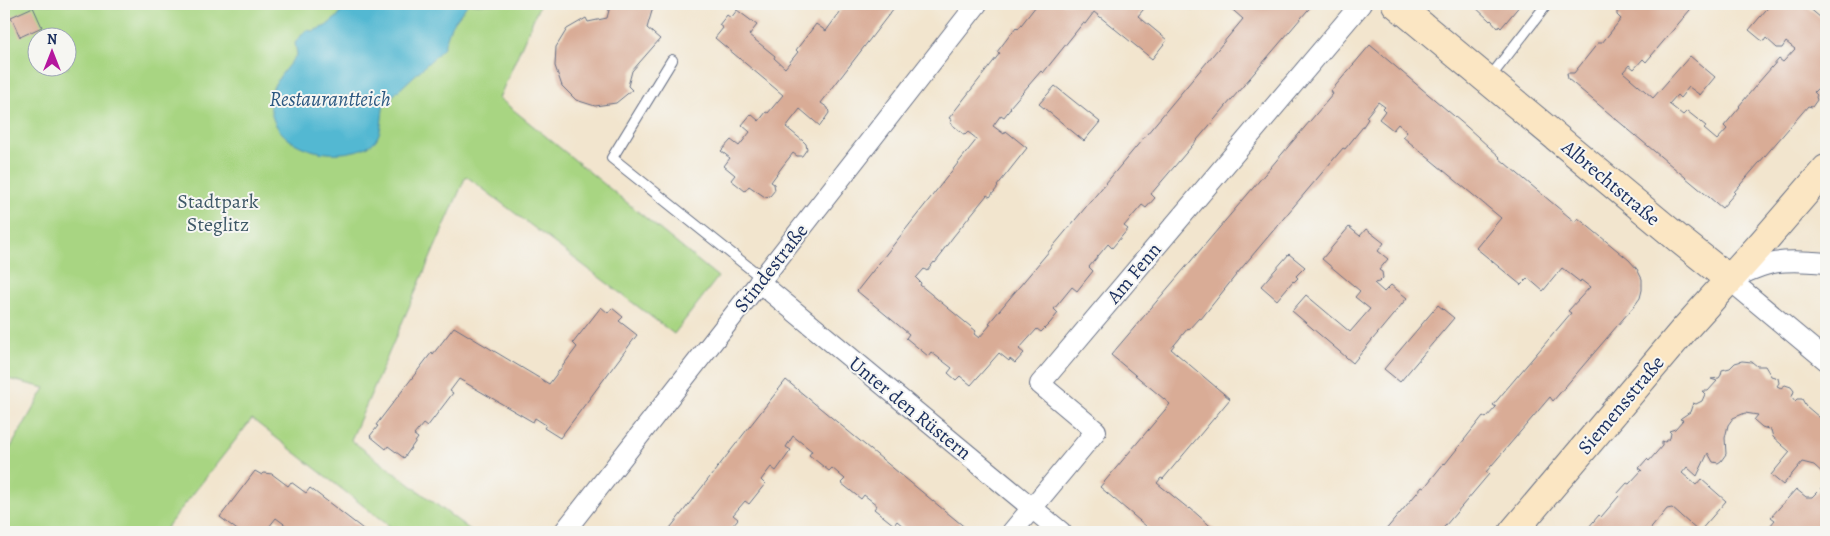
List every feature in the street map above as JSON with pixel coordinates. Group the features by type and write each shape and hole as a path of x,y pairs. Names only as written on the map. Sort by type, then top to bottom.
{"main road":[{"name":"Albrechtstraße","path":"1396,4 1730,280"},
{"name":"Siemensstraße","path":"1513,532 1683,331 1826,169"}],"street":[{"name":"Stindestraße","path":"564,532 977,4"},
{"name":"Am Fenn","path":"1012,532 1096,431 1040,384 1361,4"},
{"path":"1730,280 1766,264 1779,261 1826,263"},
{"name":"Unter den Rüstern","path":"761,280 1061,532"},
{"name":"Albrechtstraße","path":"1730,280 1826,360"}],"lane":[{"path":"1487,80 1547,4"},
{"path":"672,60 612,158 761,280"}],"green space":[{"name":"Stadtpark Steglitz","path":"4,4 540,4 499,98 718,277 674,334 466,176 351,440 473,532 397,532 252,419 163,532 4,532 4,459 45,388 4,378"}],"water":[{"name":"Restaurantteich","path":"362,4 468,4 451,26 443,49 384,104 381,128 375,141 360,150 338,153 307,149 281,133 274,120 271,105 273,88 297,54 295,43 306,30 313,31 326,26 342,10"}],"building":[{"path":"606,4 654,4 647,28 660,39 632,71 628,86 632,90 616,103 595,106 576,100 562,86 555,66 556,47 567,29 586,18 588,22 607,18 610,6"},
{"path":"846,4 897,4 821,103 828,108 829,113 820,126 800,109 786,127 806,144 807,149 802,156 797,156 793,153 782,167 771,182 774,184 775,190 770,196 765,197 749,186 745,191 731,180 735,175 724,166 730,158 721,151 731,140 739,146 750,132 742,125 751,114 759,121 783,95 715,38 723,28 719,25 727,15 731,18 737,10 757,25 749,35 775,56 774,58 785,68 816,24 826,31"},
{"path":"1035,4 1148,4 1138,16 1167,40 1152,59 1094,12 1043,73 1041,71 1010,107 1004,117 1001,115 993,126 1004,134 1006,131 1027,148 990,197 987,195 953,237 935,263 927,271 924,269 916,278 921,283 920,285 976,331 974,334 979,338 991,324 989,323 1243,19 1226,4 1313,4 1151,194 1155,198 1146,208 1142,205 1124,226 1128,229 1112,248 1108,244 1089,267 1093,271 1077,291 1072,287 1054,309 1058,313 1050,323 1041,332 1037,329 1019,349 1024,353 1015,363 999,353 971,385 960,376 956,380 948,373 952,368 931,352 928,356 906,338 909,334 857,291 977,139 968,132 965,135 950,123 952,120 949,118 1000,53 997,52 1016,27 1018,29 1036,6"},
{"path":"1183,4 1196,4 1191,10"},
{"path":"1472,4 1521,4 1501,28 1499,26 1498,28"},
{"path":"1629,4 1695,4 1646,62 1643,59 1634,69 1629,65 1623,72 1653,98 1690,56 1715,77 1700,95 1689,87 1680,98 1677,95 1669,104 1683,115 1687,111 1706,126 1704,129 1717,140 1727,129 1724,126 1758,83 1779,59 1783,62 1795,49 1786,42 1782,48 1777,48 1766,38 1764,41 1761,40 1749,30 1771,4 1811,4 1808,7 1821,18 1826,13 1826,86 1823,88 1820,86 1814,92 1817,95 1817,100 1812,107 1808,106 1722,208 1568,79 1567,73 1574,73 1598,43 1602,43 1621,19 1617,12 1623,6"},
{"path":"33,7 42,27 28,28 28,33 20,37 11,17"},
{"path":"1370,45 1575,222 1578,218 1629,260 1637,269 1642,279 1640,298 1553,401 1550,397 1486,472 1489,474 1440,532 1384,532 1422,487 1424,488 1445,464 1483,416 1486,418 1496,407 1493,405 1571,313 1568,311 1590,287 1562,268 1543,291 1528,278 1521,285 1476,248 1501,218 1403,137 1407,132 1398,124 1393,130 1379,119 1385,111 1383,109 1385,107 1378,102 1366,117 1368,119 1362,128 1345,149 1343,148 1201,319 1199,318 1188,328 1171,349 1230,399 1163,479 1161,478 1157,483 1190,508 1217,532 1153,532 1100,487 1170,404 1111,355 1333,94 1331,91"},
{"path":"1055,86 1100,122 1084,141 1039,104"},
{"path":"1349,227 1360,236 1366,229 1384,243 1378,251 1388,259 1379,270 1382,272 1383,278 1379,282 1374,283 1384,292 1391,285 1407,298 1353,363 1292,311 1306,295 1350,332 1370,309 1355,297 1360,291 1322,259"},
{"path":"1289,254 1305,267 1296,276 1298,278 1293,281 1277,300 1261,286"},
{"path":"1438,305 1454,318 1400,382 1384,369"},
{"path":"601,307 608,313 612,308 623,317 619,321 637,335 560,438 544,428 546,425 535,418 533,422 459,379 450,391 453,393 427,427 423,424 414,435 418,438 404,458 388,446 386,449 370,436 378,426 376,425 432,352 433,354 454,327 549,384 577,347 573,343"},
{"path":"1742,361 1752,362 1757,366 1765,366 1771,376 1778,378 1779,383 1777,386 1781,388 1785,385 1791,387 1794,391 1792,397 1795,401 1802,399 1806,406 1826,423 1826,476 1814,465 1802,462 1783,485 1771,475 1790,452 1773,437 1771,430 1762,427 1754,420 1758,415 1745,413 1733,418 1728,425 1725,438 1726,454 1721,461 1718,463 1713,462 1708,453 1697,476 1687,467 1682,473 1696,485 1701,479 1726,501 1699,532 1672,508 1667,509 1648,532 1588,532 1591,529 1588,528 1599,515 1601,517 1619,496 1617,494 1642,470 1639,468 1647,459 1649,461 1662,446 1662,441 1665,442 1670,438 1671,433 1669,431 1675,429 1683,420 1680,419 1690,412 1693,403 1696,404 1702,401 1705,394 1702,391 1708,391 1717,381 1711,379 1719,378 1722,370"},
{"path":"786,380 967,529 965,532 910,532 897,521 894,525 874,509 877,505 864,495 861,499 841,483 845,479 832,468 829,471 809,455 812,451 793,436 786,447 791,450 776,471 771,467 761,480 765,484 749,504 745,501 733,515 738,519 727,532 667,532"},
{"path":"255,471 262,475 264,473 272,474 288,486 291,482 306,493 310,488 367,532 295,532 276,518 265,532 240,532 220,517"},
{"path":"1826,479 1826,532 1765,532 1775,520 1771,517 1796,489 1806,497 1812,497 1822,487"}]}
